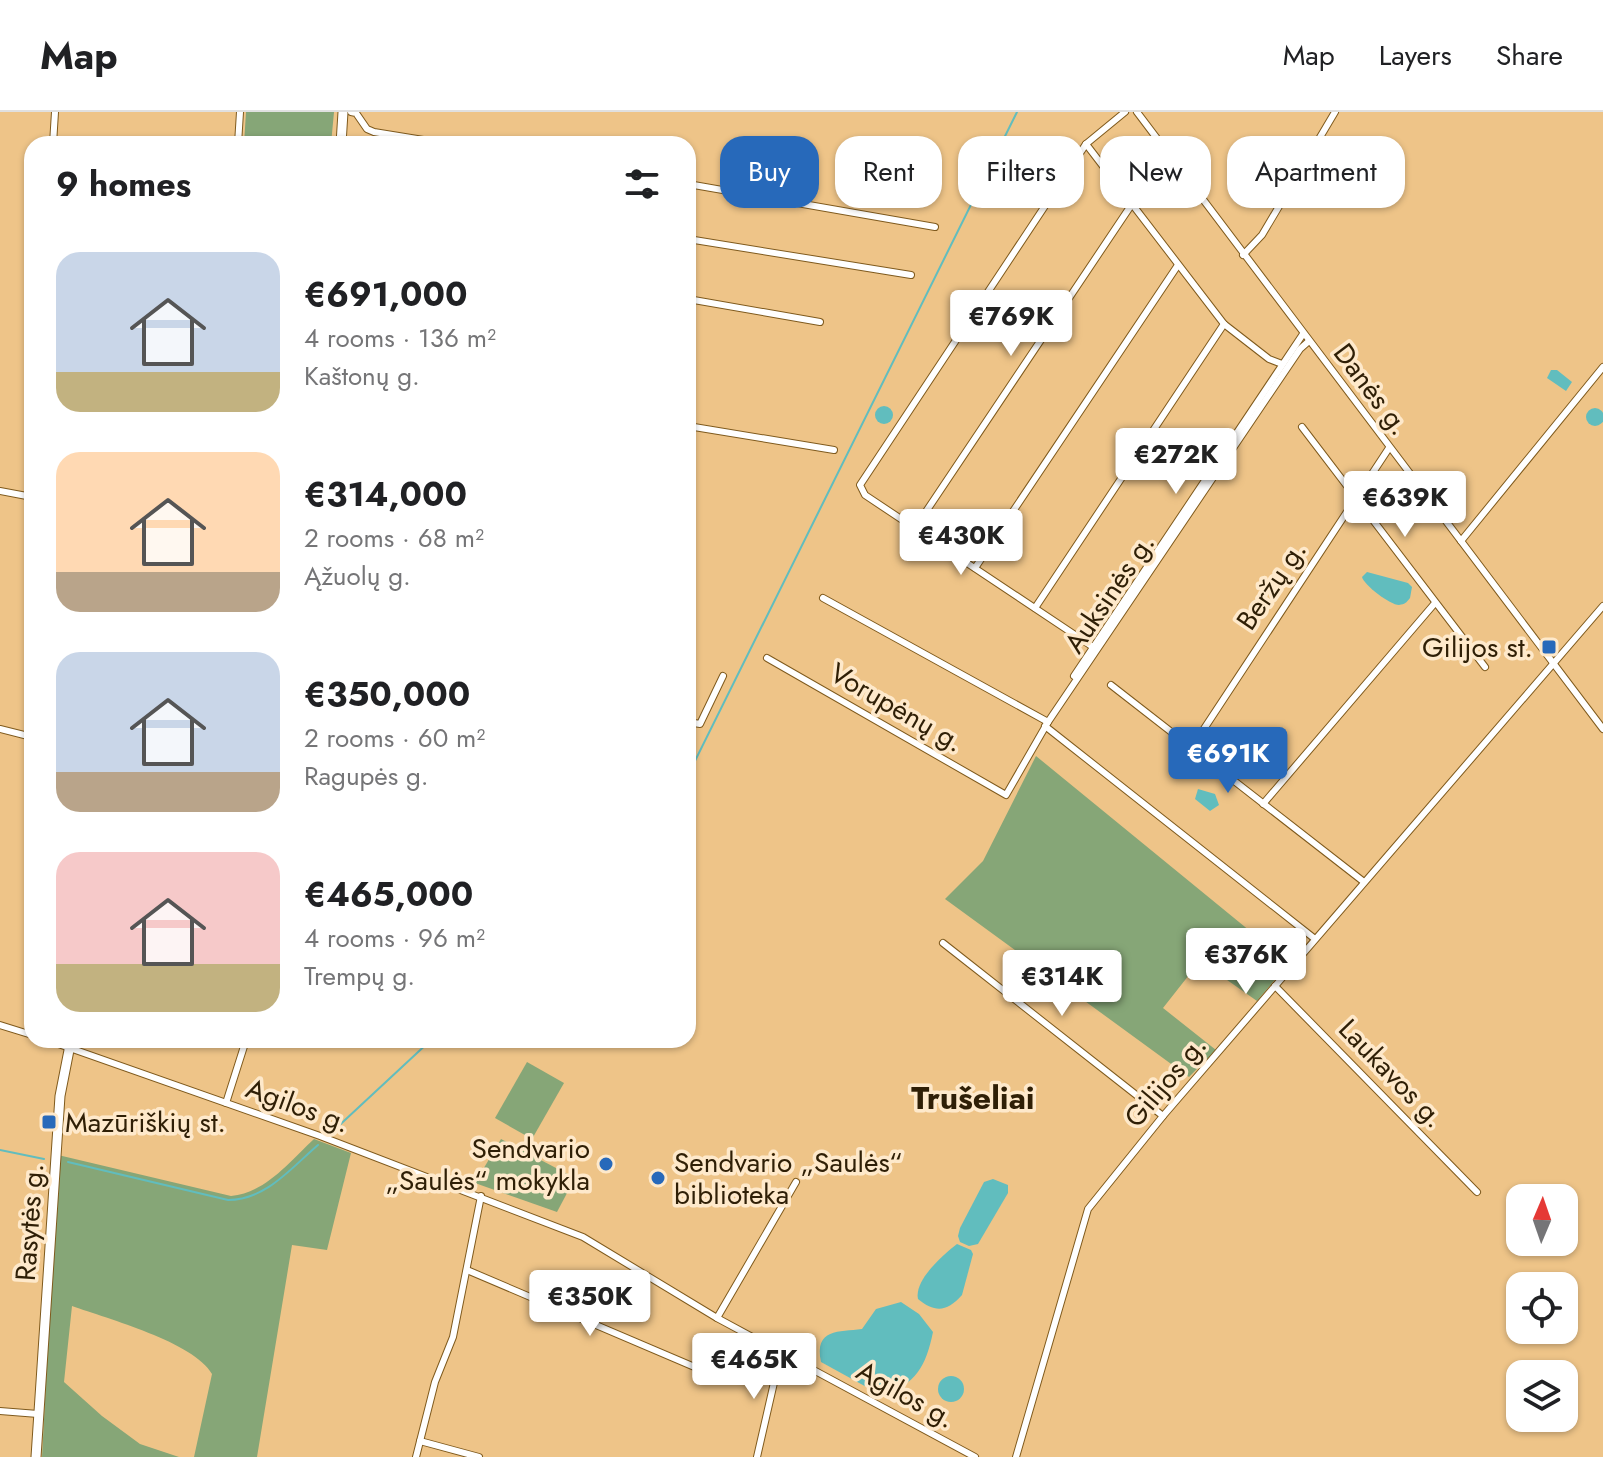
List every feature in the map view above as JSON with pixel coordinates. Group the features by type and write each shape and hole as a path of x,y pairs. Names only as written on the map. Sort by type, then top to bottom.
{"main road":[{"path":"342,136 343,112"},
{"name":"Rasytės g.","path":"36,1457 60,1096 69,1048"}],"street":[{"path":"54,136 55,112"},
{"path":"238,136 240,112"},
{"path":"351,112 356,113 367,129 399,136"},
{"path":"1093,647 865,495 860,485 1086,144 1125,112"},
{"name":"Danės g.","path":"1137,112 1603,729"},
{"path":"1243,255 1262,235 1335,112"},
{"path":"1086,144 1100,162"},
{"path":"696,185 935,227"},
{"path":"915,528 1129,208"},
{"path":"1135,208 1224,324 1269,359 1282,364"},
{"path":"696,240 911,275"},
{"path":"975,568 1178,265"},
{"path":"696,300 820,322"},
{"path":"1035,608 1224,324"},
{"path":"1074,676 1303,334"},
{"name":"Auksinės g.","path":"1006,795 1046,724 1300,349 1309,341"},
{"path":"1461,541 1603,367"},
{"path":"696,427 834,450"},
{"path":"1302,427 1485,667"},
{"name":"Beržų g.","path":"1192,747 1389,448"},
{"path":"0,491 24,495"},
{"path":"823,598 1046,724 1315,939"},
{"path":"1263,804 1435,603"},
{"name":"Gilijos g.","path":"1016,1457 1088,1209 1163,1116 1603,606"},
{"name":"Vorupėnų g.","path":"767,658 1006,795"},
{"path":"696,723 700,724 723,676"},
{"path":"1111,685 1364,882"},
{"path":"0,729 24,735"},
{"path":"943,943 1163,1116"},
{"name":"Laukavos g.","path":"1275,986 1477,1192"},
{"path":"0,1025 24,1032"},
{"name":"Agilos g.","path":"81,1048 481,1196 583,1237 717,1318 975,1457"},
{"path":"226,1103 243,1048"},
{"path":"717,1318 796,1182"},
{"path":"416,1457 435,1382 453,1337 481,1196"},
{"path":"467,1270 725,1380"},
{"path":"757,1457 781,1352"},
{"path":"0,1411 38,1414"},
{"path":"420,1441 479,1457"}],"green space":[{"path":"246,112 334,112 332,136 244,136"},
{"path":"1036,756 1289,963 1257,1001 1200,961 1163,1008 1216,1050 1189,1077 945,899 983,861"},
{"path":"527,1062 564,1083 532,1139 495,1118"},
{"path":"314,1139 351,1153 327,1250 292,1245 257,1457 194,1457 212,1374 202,1362 169,1342 72,1306 64,1382 140,1444 179,1457 42,1457 58,1155 231,1196 244,1194 266,1182"},
{"path":"501,1139 575,1178 557,1212 475,1183"}],"water":[{"path":"1551,370 1557,370 1572,382 1566,391 1547,378"},
{"path":"880,406 888,406 893,415 891,422 880,424 875,419 875,411"},
{"path":"1595,408 1604,417 1595,426 1586,417"},
{"path":"1367,572 1408,583 1412,587 1410,598 1399,605 1384,598 1362,577"},
{"path":"1198,789 1215,794 1219,805 1210,811 1195,799"},
{"path":"993,1179 1008,1185 1008,1193 978,1244 969,1246 960,1242 960,1228 984,1182"},
{"path":"957,1244 973,1254 962,1295 941,1309 930,1307 918,1299 920,1284 931,1268"},
{"path":"901,1302 919,1314 933,1332 923,1364 903,1386 881,1395 821,1362 821,1343 825,1337 862,1329 876,1309"},
{"path":"951,1376 960,1380 964,1389 960,1398 951,1402 942,1398 938,1389 942,1380"}],"waterway":[{"path":"696,759 1017,112"},
{"path":"331,1133 422,1048"},
{"path":"68,1162 228,1200 242,1199 266,1189 318,1145"},
{"path":"0,1150 44,1159"}],"place":[{"name":"Gilijos st.","path":"1549,647"},
{"name":"Mazūriškių st.","path":"49,1122"},
{"name":"Sendvario „Saulės“ mokykla","path":"606,1164"},
{"name":"Sendvario „Saulės“ biblioteka","path":"658,1178"}],"district":[{"name":"Trušeliai","path":"973,1098"}]}
